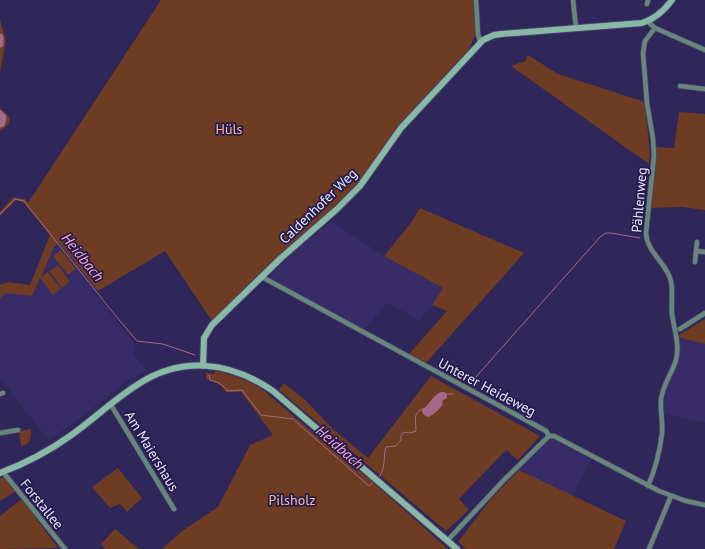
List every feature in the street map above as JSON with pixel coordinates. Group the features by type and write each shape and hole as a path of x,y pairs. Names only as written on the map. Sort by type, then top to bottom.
{"main road":[{"path":"648,22 662,12 672,0"},
{"name":"Caldenhofer Weg","path":"203,366 204,338 209,329 281,258 337,209 360,186 401,128 480,42 494,35 648,22"},
{"path":"2,472 30,460 56,445 136,385 154,375 177,368 203,366 229,369 247,375 273,391 457,549"}],"street":[{"path":"476,0 478,34 480,42"},
{"path":"573,0 576,28"},
{"path":"648,22 655,28 705,50"},
{"name":"Pählenweg","path":"648,486 657,457 662,432 661,399 665,384 676,359 677,346 672,315 671,281 646,241 654,156 653,139 647,103 643,53 645,42 655,28"},
{"path":"680,86 705,89"},
{"path":"695,262 697,242"},
{"path":"696,251 705,252"},
{"name":"Unterer Heideweg","path":"262,277 546,431 549,436 554,436 648,486 671,496 705,505"},
{"path":"680,329 705,313"},
{"name":"Am Maiershaus","path":"111,405 174,509"},
{"path":"0,433 18,430"},
{"path":"447,541 504,480 549,436"},
{"name":"Forstallee","path":"2,472 65,549"},
{"path":"649,549 671,496"}],"shaded area":[{"path":"331,221 384,256 444,288 419,320 387,303 363,331 272,280 270,277 271,274 290,255"},
{"path":"59,242 98,291 96,295 135,344 133,354 147,371 133,377 70,426 48,440 0,378 0,293 33,293 54,247"},
{"path":"677,337 705,344 705,423 663,413 662,405 665,392 677,359"},
{"path":"441,392 447,394 447,398 442,401 442,406 429,417 425,415 422,410 435,396"},
{"path":"552,438 592,459 572,496 519,470"}],"green space":[{"name":"Hüls","path":"161,0 474,0 476,34 467,53 410,116 358,184 336,207 212,321 165,251 98,291 59,243 54,247 41,277 48,272 61,289 53,295 40,278 32,296 6,293 0,298 0,285 8,282 30,285 50,235 23,202 16,200 0,216 0,212 13,197 25,199 28,203"},
{"path":"0,20 6,40 0,74"},
{"path":"528,55 558,74 645,102 650,154 649,164 511,66 525,61"},
{"path":"0,108 10,118 9,124 0,131"},
{"path":"679,112 705,114 705,210 682,207 651,208 655,173 655,147 674,148"},
{"path":"420,208 524,253 426,363 409,354 447,311 432,305 443,288 384,256 410,224"},
{"path":"61,250 76,269 68,275 53,256"},
{"path":"58,265 70,282 62,288 49,271"},
{"path":"705,319 705,344 677,337 677,334 679,335"},
{"name":"Pilsholz","path":"215,371 250,382 261,388 340,456 374,483 448,549 162,549 182,531 218,507 250,445 273,435 241,392 226,392 219,384 206,379 206,373 214,374"},
{"path":"431,376 540,436 518,460 506,450 459,499 469,510 446,531 279,390 284,383 305,400 333,429 368,458"},
{"path":"31,429 29,443 21,446 19,431"},
{"path":"118,468 142,498 127,512 120,504 110,508 92,487"},
{"path":"519,470 626,521 614,549 466,549 458,542 490,500"},
{"path":"9,476 16,491 0,501 0,478"},
{"path":"22,499 58,548 0,549 0,516"},
{"path":"115,529 139,549 105,549 101,544"}],"waterway":[{"path":"0,37 0,44"},
{"path":"0,114 3,117 2,123 0,124"},
{"name":"Heidbach","path":"0,214 15,199 24,201 137,341 163,344 195,355"},
{"name":"Heidbach","path":"467,387 600,237 606,233 611,233 640,238"},
{"name":"Heidbach","path":"209,375 210,380 222,385 227,391 242,390 261,415 293,419 369,486 375,481"},
{"name":"Heidbach","path":"447,394 453,394"},
{"name":"Heidbach","path":"379,477 384,466 386,447 396,446 401,440 401,435 405,432 410,433 416,431 416,414 425,408"}]}
